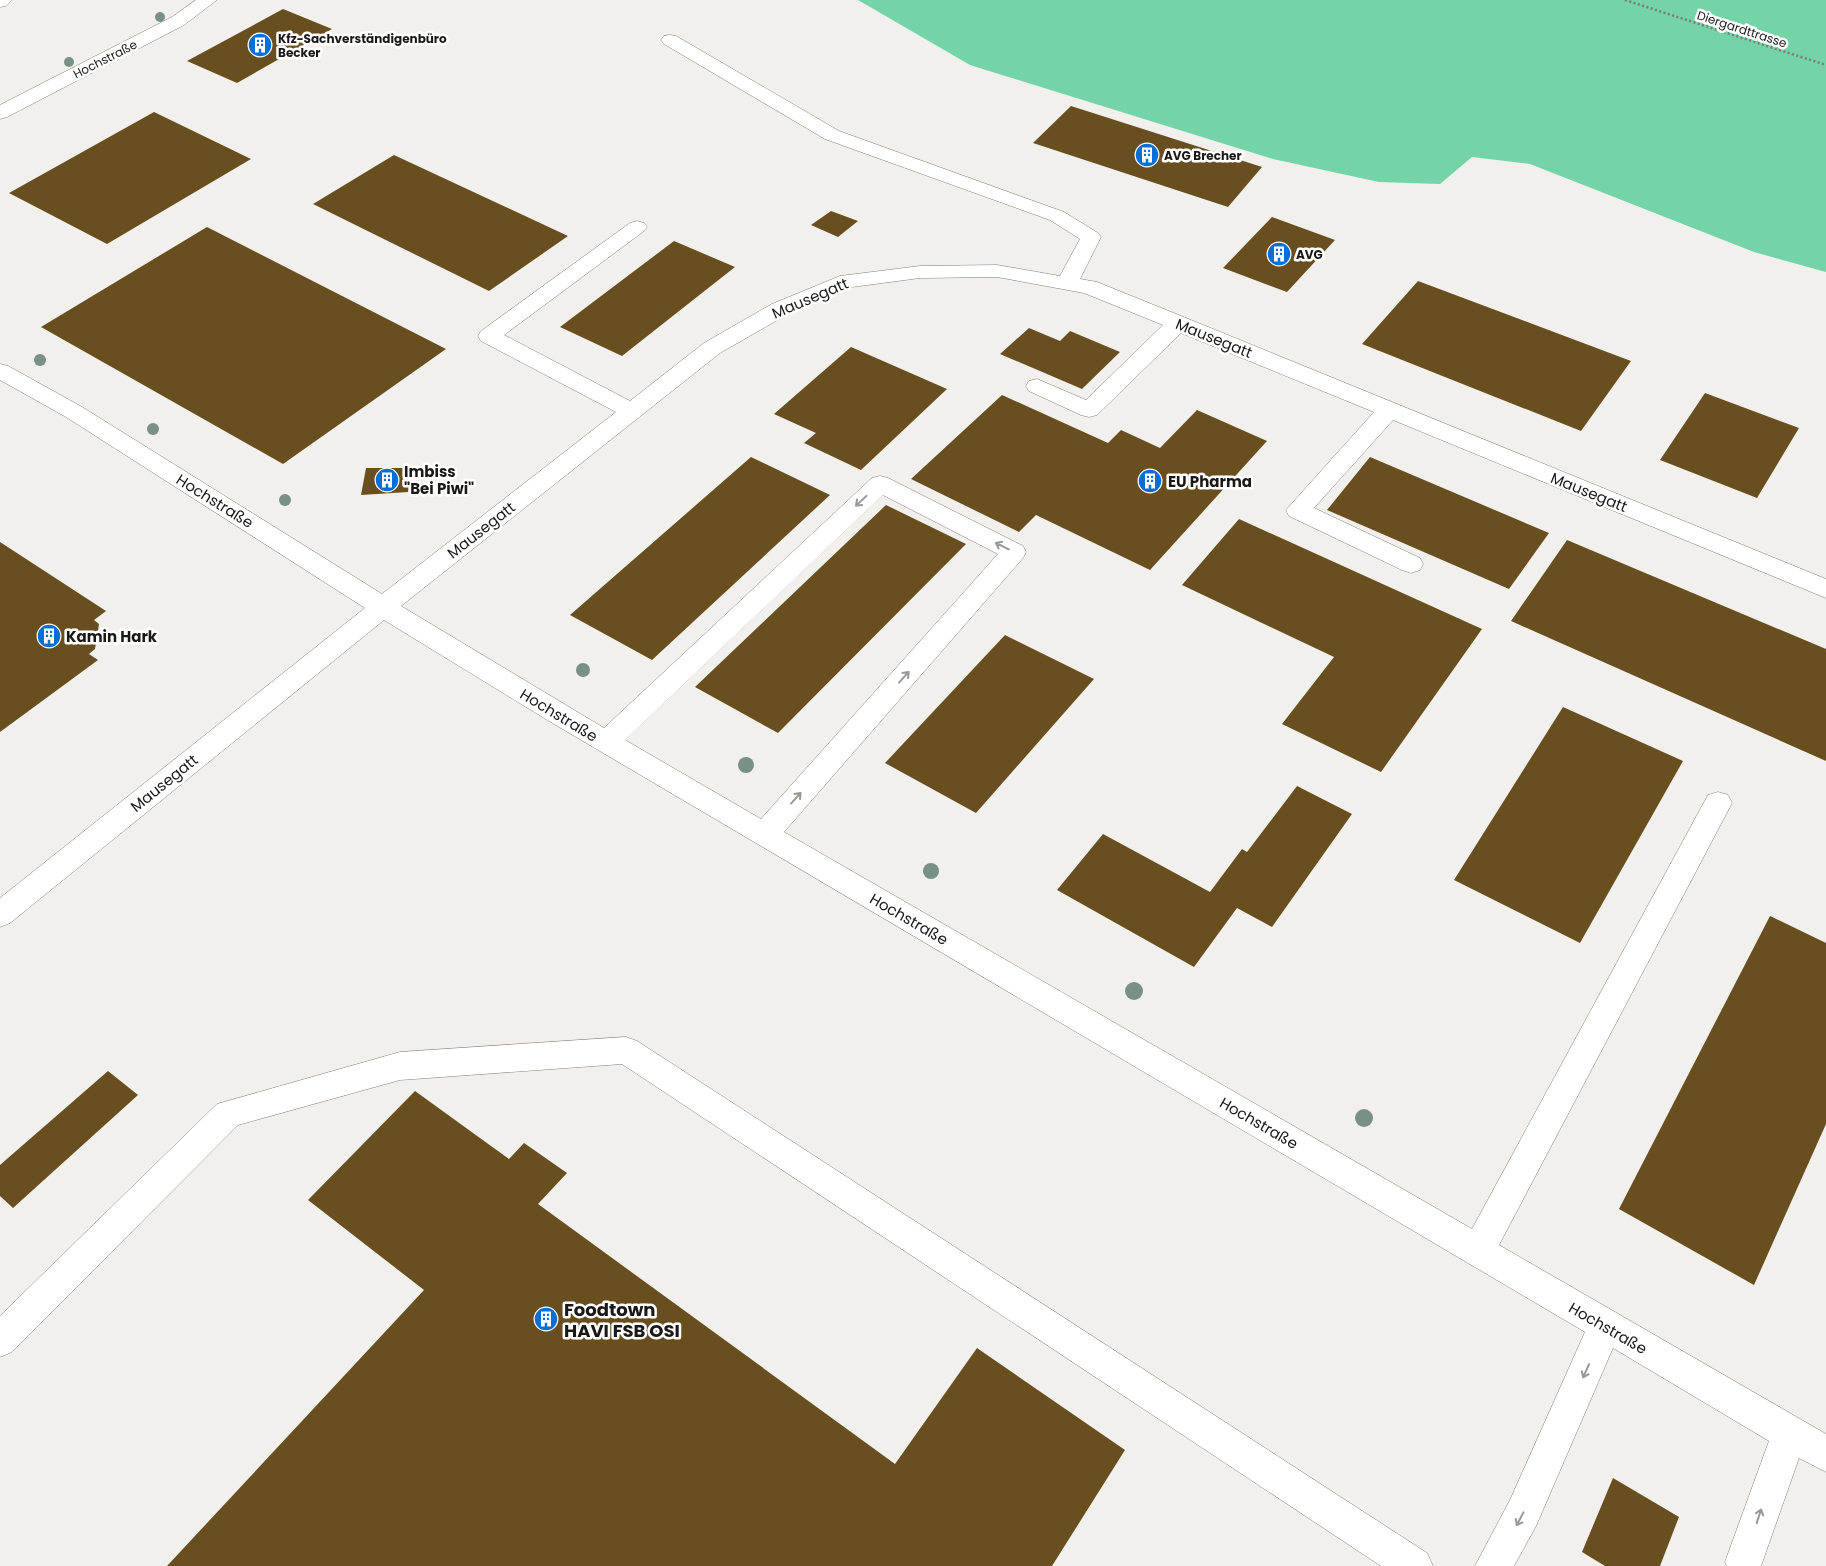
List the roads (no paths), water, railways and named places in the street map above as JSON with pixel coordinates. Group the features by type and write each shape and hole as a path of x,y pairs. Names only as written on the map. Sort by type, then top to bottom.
{"street":[{"name":"Hochstraße","path":"0,113 178,21 208,0"},
{"path":"670,40 832,135 1057,216 1091,238 1067,283"},
{"path":"632,411 489,336 637,227"},
{"name":"Mausegatt","path":"0,915 383,607 712,348 780,309 848,281 920,272 997,270 1089,287 1826,589"},
{"path":"1037,386 1088,410 1178,323"},
{"name":"Hochstraße","path":"1,372 74,412 383,607 606,742 1826,1454"},
{"path":"1389,410 1298,510 1411,564"},
{"path":"606,742 880,484 1014,552 764,835"},
{"path":"1478,1251 1718,803"},
{"path":"0,1340 228,1114 400,1066 626,1050 1414,1566"},
{"path":"1494,1566 1523,1513 1605,1326"},
{"path":"1746,1565 1790,1434"}],"place":[{"name":"Kfz-Sachverständigenbüro Becker","path":"260,45"},
{"name":"AVG Brecher","path":"1147,155"},
{"name":"AVG","path":"1279,254"},
{"name":"Imbiss \"Bei Piwi\"","path":"387,480"},
{"name":"EU Pharma","path":"1150,481"},
{"name":"Kamin Hark","path":"49,636"},
{"name":"Foodtown HAVI FSB OSI","path":"546,1319"}]}
